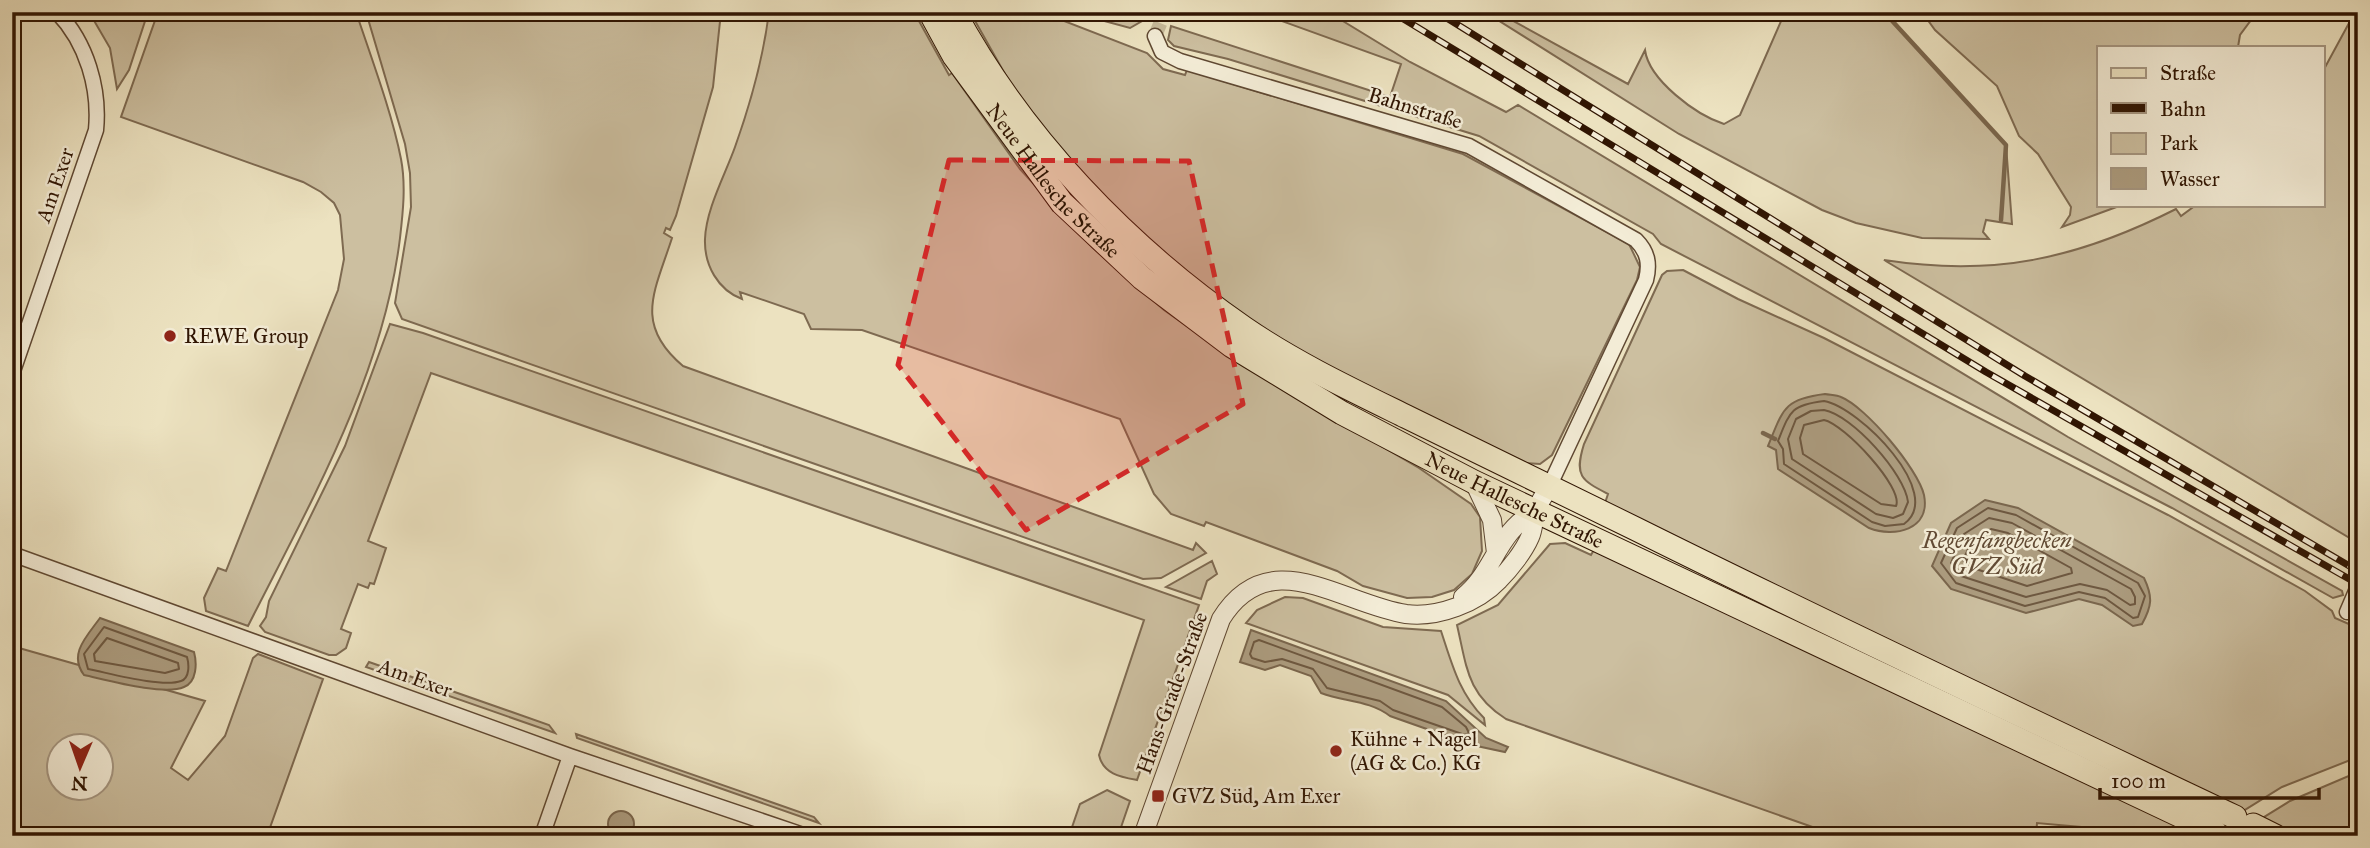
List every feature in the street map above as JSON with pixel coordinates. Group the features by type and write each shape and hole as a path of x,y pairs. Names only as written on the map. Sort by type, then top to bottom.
{"main road":[{"name":"Neue Hallesche Straße","path":"930,12 1042,142 1133,241 1245,329 1337,382 1549,487 2275,836"},
{"name":"Neue Hallesche Straße","path":"954,12 963,51 1062,203 1142,278 1231,346 1342,413 1474,482 2215,832"}],"street":[{"name":"Am Exer","path":"12,374 96,130 96,91 91,71 65,20 57,12"},
{"name":"Bahnstraße","path":"1155,36 1162,52 1180,61 1469,146 1636,240 1648,258 1646,280 1549,487"},
{"path":"1474,482 1492,520 1496,554"},
{"name":"Hans-Grade-Straße","path":"1147,830 1221,619 1241,592 1264,583 1299,582 1407,614 1449,609 1480,597 1499,579 1527,543 1536,511 1549,487"},
{"name":"Hans-Grade-Straße","path":"1449,609 1474,589 1513,526 1536,511"},
{"name":"Am Exer","path":"12,554 570,756 806,836"},
{"path":"2347,612 2356,591"},
{"path":"542,836 570,756"}],"highlighted area":[{"path":"949,160 1189,161 1243,404 1026,530 898,365"}],"green space":[{"path":"89,12 148,12 129,70 117,89 110,48"},
{"path":"158,12 356,12 387,104 403,169 404,198 400,238 391,290 378,340 341,438 248,626 206,611 204,598 218,568 226,571 338,290 344,259 340,215 334,203 303,182 121,117"},
{"path":"366,12 721,12 713,87 676,216 670,230 666,228 664,233 672,238 652,306 658,336 667,351 683,366 1193,550 1196,543 1206,553 1161,578 1143,579 402,319 395,303 411,207 410,173 405,144"},
{"path":"769,12 914,12 949,75 952,73 1020,169 1092,247 1164,310 1245,367 1419,468 1471,504 1480,517 1482,551 1472,574 1454,590 1432,597 1407,598 1363,586 1337,571 1206,522 1204,526 1171,514 1154,494 1120,419 862,330 811,329 804,314 740,292 742,299 733,295 719,283 710,267 705,249 706,228 712,204 751,97"},
{"path":"970,12 1041,12 1147,53 1163,69 1185,75 1187,70 1463,154 1629,244 1640,267 1637,280 1552,455 1540,464 1525,463 1273,339 1159,255 1076,173 1022,104"},
{"path":"1071,12 1145,12 1142,21 1130,28"},
{"path":"1257,12 1328,12 1410,62 1506,112 1518,105 2068,437 2342,591 2343,595 2333,598 2172,508 1661,244 1653,234 1479,136 1228,59 1174,46 1168,40 1171,26 1390,97 1401,64"},
{"path":"1485,12 1497,12 1628,84 1645,50 1648,61 1664,84 1700,113 1724,124 1740,115 1785,12 1884,12 2006,145 2012,224 1986,220 1983,232 1989,239 1922,238 1856,223 1822,210 1679,134"},
{"path":"1922,12 2257,12 2240,35 2238,46 2097,46 2097,206 2119,206 2062,227 2070,215 2071,207 2038,154 2019,136 1997,86 1935,30"},
{"path":"2355,12 2358,12 2358,543 1884,260 1924,265 1999,265 2069,252 2140,226 2176,209 2181,216 2195,206 2324,206 2324,69"},
{"path":"1683,270 1738,299 1824,338 2168,515 2305,591 2332,611 2335,618 2358,628 2358,757 2282,787 2243,811 1605,503 1608,494 1591,485 1582,476 1580,463 1584,444 1662,275 1667,271"},
{"path":"390,324 423,333 1199,605 1137,780 1119,776 1109,770 1099,755 1144,620 431,373 368,541 386,548 374,584 370,583 368,588 358,584 341,629 351,633 346,648 336,655 329,655 265,632 260,626 266,617 269,601 345,446"},
{"path":"1565,543 1591,555 1595,548 2205,836 2092,836 2092,828 2037,823 2036,836 1838,836 1506,719 1493,710 1476,690 1467,667 1457,625 1498,605 1550,544"},
{"path":"1212,561 1217,574 1207,581 1201,599 1166,587"},
{"path":"1285,597 1303,598 1383,627 1441,631 1457,678 1484,718 1485,725 1448,695 1246,623 1257,610"},
{"path":"12,646 205,701 171,768 188,780 225,736 253,658 258,654 323,679 267,836 12,836"},
{"path":"369,662 549,725 555,733 366,667"},
{"path":"576,734 814,817 819,823 577,738"},
{"path":"2358,772 2358,836 2296,836 2261,819 2290,801"},
{"path":"1107,790 1130,801 1118,836 1069,836 1080,804"}],"water":[{"name":"Regenfangbecken GVZ Süd","path":"1825,394 1839,396 1864,413 1902,455 1924,495 1925,507 1916,523 1899,531 1869,528 1778,469 1776,450 1768,446 1786,408 1800,399"},
{"name":"Regenfangbecken GVZ Süd","path":"1985,500 2018,508 2144,578 2150,601 2142,624 2133,626 2102,605 2079,599 2026,613 1951,589 1932,566 1951,523"},
{"path":"100,618 194,652 194,677 184,687 163,690 84,675 78,660 79,652 85,638"},
{"path":"1251,630 1446,701 1486,738 1508,747 1505,752 1472,745 1390,716 1374,707 1321,693 1311,676 1280,665 1265,670 1240,662"},
{"path":"621,811 630,815 634,824 630,833 621,837 612,833 608,824 612,815"}],"waterway":[{"path":"1884,12 2006,145 2001,220"},
{"path":"1763,433 1775,439"}],"tunnel":[{"path":"1155,36 1165,12"}],"railway":[{"path":"1392,12 1986,372 2358,584"},
{"path":"1437,12 2025,376 2358,571"}],"place":[{"name":"REWE Group","path":"170,336"},
{"name":"Kühne + Nagel (AG & Co.) KG","path":"1336,751"},
{"name":"GVZ Süd, Am Exer","path":"1158,796"}]}
